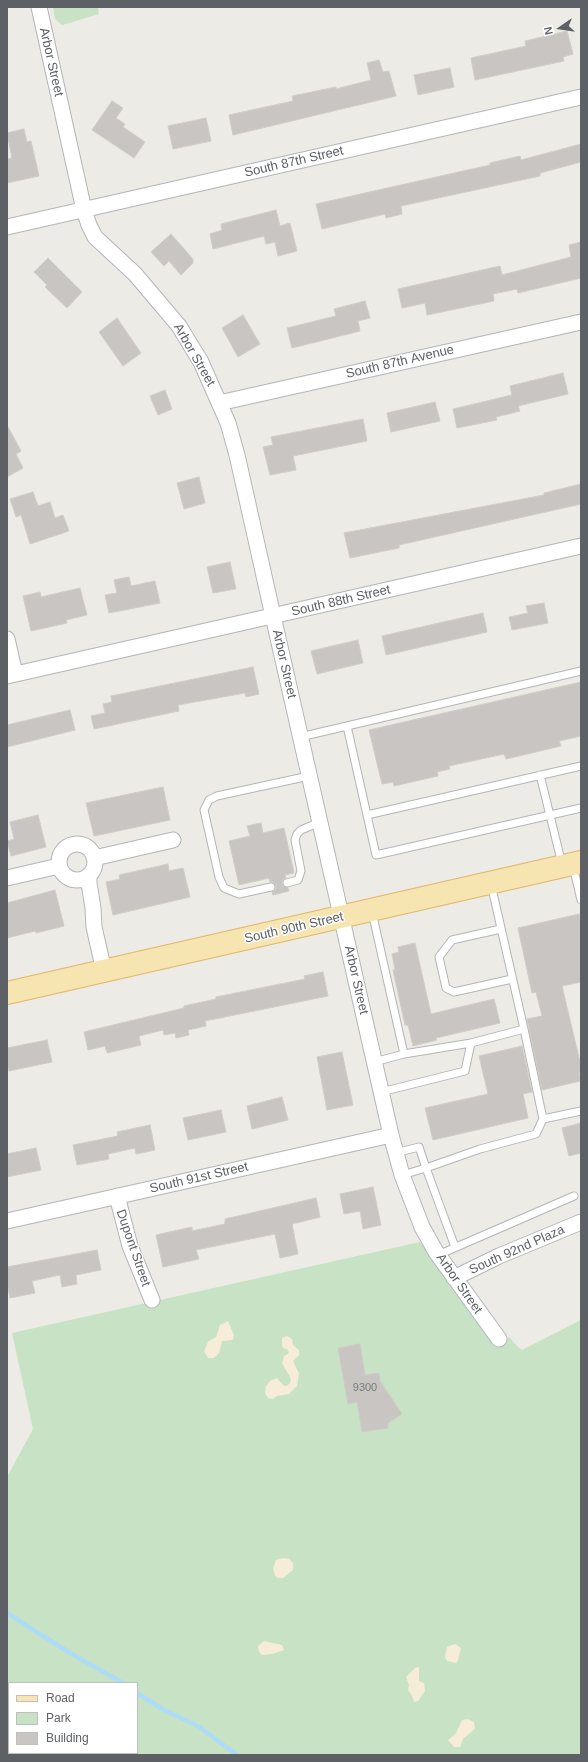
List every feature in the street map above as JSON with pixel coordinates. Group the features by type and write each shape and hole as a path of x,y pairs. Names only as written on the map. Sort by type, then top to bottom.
{"main road":[{"name":"South 90th Street","path":"7,993 572,864"}],"street":[{"name":"Arbor Street","path":"39,7 84,210 89,226 95,237 135,274 179,326 201,362 228,423 238,455 272,616 342,916 395,1153 422,1227 438,1255 499,1340"},
{"name":"South 87th Street","path":"7,227 581,96"},
{"name":"South 87th Avenue","path":"220,403 581,322"},
{"name":"South 88th Street","path":"11,675 581,546"},
{"path":"7,639 11,675"},
{"path":"94,858 173,840"},
{"path":"73,844 80,844 86,847 92,852 94,858 93,869 89,875 80,879 73,879 64,875 59,866 61,853 66,847 73,844"},
{"path":"7,878 59,866"},
{"path":"89,875 94,927 104,971"},
{"path":"73,879 78,889 84,910 94,927"},
{"name":"South 91st Street","path":"7,1221 390,1135"},
{"name":"Dupont Street","path":"117,1196 119,1211 130,1246 152,1300"},
{"name":"South 92nd Plaza","path":"454,1278 499,1256 581,1222"}],"lane":[{"path":"300,737 581,671"},
{"path":"347,726 376,855 581,808"},
{"path":"367,815 581,766"},
{"path":"540,775 549,815 572,864 581,900"},
{"path":"271,887 239,894 224,888 219,877 204,810 209,800 217,796 309,776"},
{"path":"287,883 298,880 301,871 295,840 297,834 301,830 320,822"},
{"path":"402,1175 426,1168 480,1148 536,1134 543,1119 491,883"},
{"path":"372,910 404,1054"},
{"path":"501,929 452,940 439,957 446,988 454,992 512,979"},
{"path":"374,1062 404,1054 471,1043 524,1029"},
{"path":"381,1092 465,1071 471,1043"},
{"path":"543,1119 581,1111"},
{"path":"395,1153 419,1147 455,1247"},
{"path":"438,1255 574,1196"}],"green space":[{"path":"53,7 98,7 99,14 62,25 55,19"},
{"path":"420,1242 497,1345 509,1337 522,1350 581,1320 581,1755 7,1755 7,1477 33,1429 12,1333"}],"sand":[{"path":"228,1321 234,1335 233,1340 222,1341 219,1353 214,1358 208,1358 204,1351 208,1342 216,1337 220,1325"},
{"path":"287,1336 292,1339 293,1345 299,1350 299,1355 293,1361 299,1373 297,1386 289,1394 277,1396 273,1399 268,1398 265,1393 266,1386 270,1381 277,1378 284,1386 287,1386 290,1383 291,1379 282,1363 284,1356 289,1353 288,1350 283,1348 282,1345 282,1338"},
{"path":"284,1558 289,1559 293,1563 293,1570 283,1578 278,1578 275,1576 273,1568 276,1560"},
{"path":"264,1641 282,1645 284,1650 272,1654 262,1655 259,1652 258,1646"},
{"path":"455,1644 461,1648 456,1663 447,1661 445,1657 447,1647"},
{"path":"419,1667 419,1681 424,1683 425,1691 418,1701 414,1702 408,1690 409,1685 406,1677 415,1668"},
{"path":"468,1719 474,1722 475,1729 463,1739 460,1747 454,1747 448,1740 456,1733 462,1720"}],"building":[{"path":"567,31 573,54 563,57 564,61 475,80 471,58 526,46 525,41"},
{"path":"379,60 383,72 389,71 396,96 233,135 229,115 293,101 292,96 336,87 336,89 371,80 367,63"},
{"path":"450,68 454,87 418,95 414,75"},
{"path":"112,101 123,108 116,118 125,124 123,127 145,142 134,158 92,130"},
{"path":"206,118 211,141 173,149 168,126"},
{"path":"24,129 27,142 31,141 39,176 7,183 7,159 12,158 7,133"},
{"path":"581,144 581,162 540,173 540,176 401,206 402,214 386,218 385,214 322,229 316,204 490,165 490,163 520,156 521,160"},
{"path":"276,210 280,226 290,223 297,251 278,256 275,242 266,244 264,236 213,249 210,234 222,230 221,224"},
{"path":"171,234 193,259 193,263 181,275 169,261 164,266 151,252"},
{"path":"581,242 581,278 518,293 517,289 493,294 494,301 427,315 425,303 402,308 398,289 500,266 502,275 571,257 569,245"},
{"path":"48,258 82,292 67,308 45,287 47,285 34,272"},
{"path":"365,301 370,318 358,321 360,331 292,348 287,328 336,316 334,309"},
{"path":"243,315 260,344 238,357 222,328"},
{"path":"117,318 141,353 123,366 99,332"},
{"path":"563,373 568,394 518,406 520,411 496,417 497,420 457,428 453,409 512,395 510,386"},
{"path":"165,390 172,409 158,415 150,396"},
{"path":"435,402 440,421 391,432 387,413"},
{"path":"363,419 367,441 293,456 296,470 270,475 263,447 273,445 271,437"},
{"path":"7,425 21,451 16,454 23,468 7,477"},
{"path":"199,477 205,503 184,509 177,483"},
{"path":"581,484 581,504 399,545 399,548 350,558 344,533 544,495 544,493"},
{"path":"33,492 38,506 50,502 55,518 63,515 69,531 30,544 21,515 16,517 10,499"},
{"path":"230,562 236,589 213,593 207,567"},
{"path":"129,577 131,586 155,581 160,603 109,613 105,595 117,593 114,580"},
{"path":"80,588 87,615 66,620 67,623 31,631 23,596 40,592 41,597"},
{"path":"544,603 548,623 512,630 509,617 528,613 526,606"},
{"path":"483,613 487,632 386,655 382,636"},
{"path":"358,640 363,663 317,674 311,651"},
{"path":"253,667 259,694 246,697 245,693 178,705 179,711 94,729 91,716 105,713 103,704 112,702 111,696"},
{"path":"581,682 581,736 559,741 561,746 506,759 504,754 449,766 450,769 437,772 438,776 394,786 393,782 382,784 369,730"},
{"path":"70,710 75,730 7,747 7,725"},
{"path":"163,787 170,820 94,836 86,803"},
{"path":"38,815 46,847 11,856 7,841 14,839 10,822"},
{"path":"261,823 263,833 284,828 294,873 285,875 286,878 282,881 283,886 288,888 289,891 273,895 272,892 276,889 276,886 273,882 270,882 269,878 239,885 229,841 250,836 247,826"},
{"path":"168,864 169,871 183,868 190,897 113,915 106,882 120,879 119,875"},
{"path":"55,890 64,926 7,938 7,903"},
{"path":"579,914 581,923 581,982 562,986 581,1066 581,1072 579,1073 580,1081 542,1090 527,1019 542,1016 536,992 532,993 518,928"},
{"path":"415,943 431,1014 494,999 500,1023 436,1038 437,1040 413,1046 408,1025 405,1025 393,970 395,970 392,954 399,952 398,947"},
{"path":"323,972 328,996 205,1021 206,1026 188,1030 189,1035 176,1038 175,1033 164,1035 163,1030 139,1036 141,1045 107,1053 105,1046 88,1050 84,1032 184,1008 184,1006 216,999 216,997 305,979 304,976"},
{"path":"47,1040 52,1062 9,1071 7,1048"},
{"path":"522,1046 532,1092 523,1094 528,1118 433,1140 425,1108 488,1094 479,1056"},
{"path":"342,1052 353,1105 327,1110 317,1057"},
{"path":"282,1097 288,1120 252,1129 247,1106"},
{"path":"221,1110 226,1132 188,1140 183,1118"},
{"path":"581,1123 581,1153 569,1156 562,1128"},
{"path":"150,1125 155,1150 136,1154 135,1148 108,1154 109,1159 77,1165 73,1145 118,1136 117,1132"},
{"path":"36,1148 41,1170 7,1177 7,1154"},
{"path":"373,1187 381,1225 363,1229 360,1211 344,1214 340,1194"},
{"path":"316,1198 320,1217 292,1224 298,1254 280,1258 275,1234 196,1250 199,1259 163,1267 156,1235 192,1227 192,1231 225,1224 225,1219"},
{"path":"97,1250 101,1270 76,1275 77,1284 62,1287 60,1275 32,1281 35,1293 10,1298 7,1282 7,1267"},
{"path":"360,1344 365,1375 379,1373 380,1381 402,1414 388,1423 388,1428 362,1432 357,1402 348,1404 338,1348"}],"waterway":[{"path":"7,1613 70,1653 121,1682"},
{"path":"138,1694 164,1710 198,1726 237,1755"}]}
